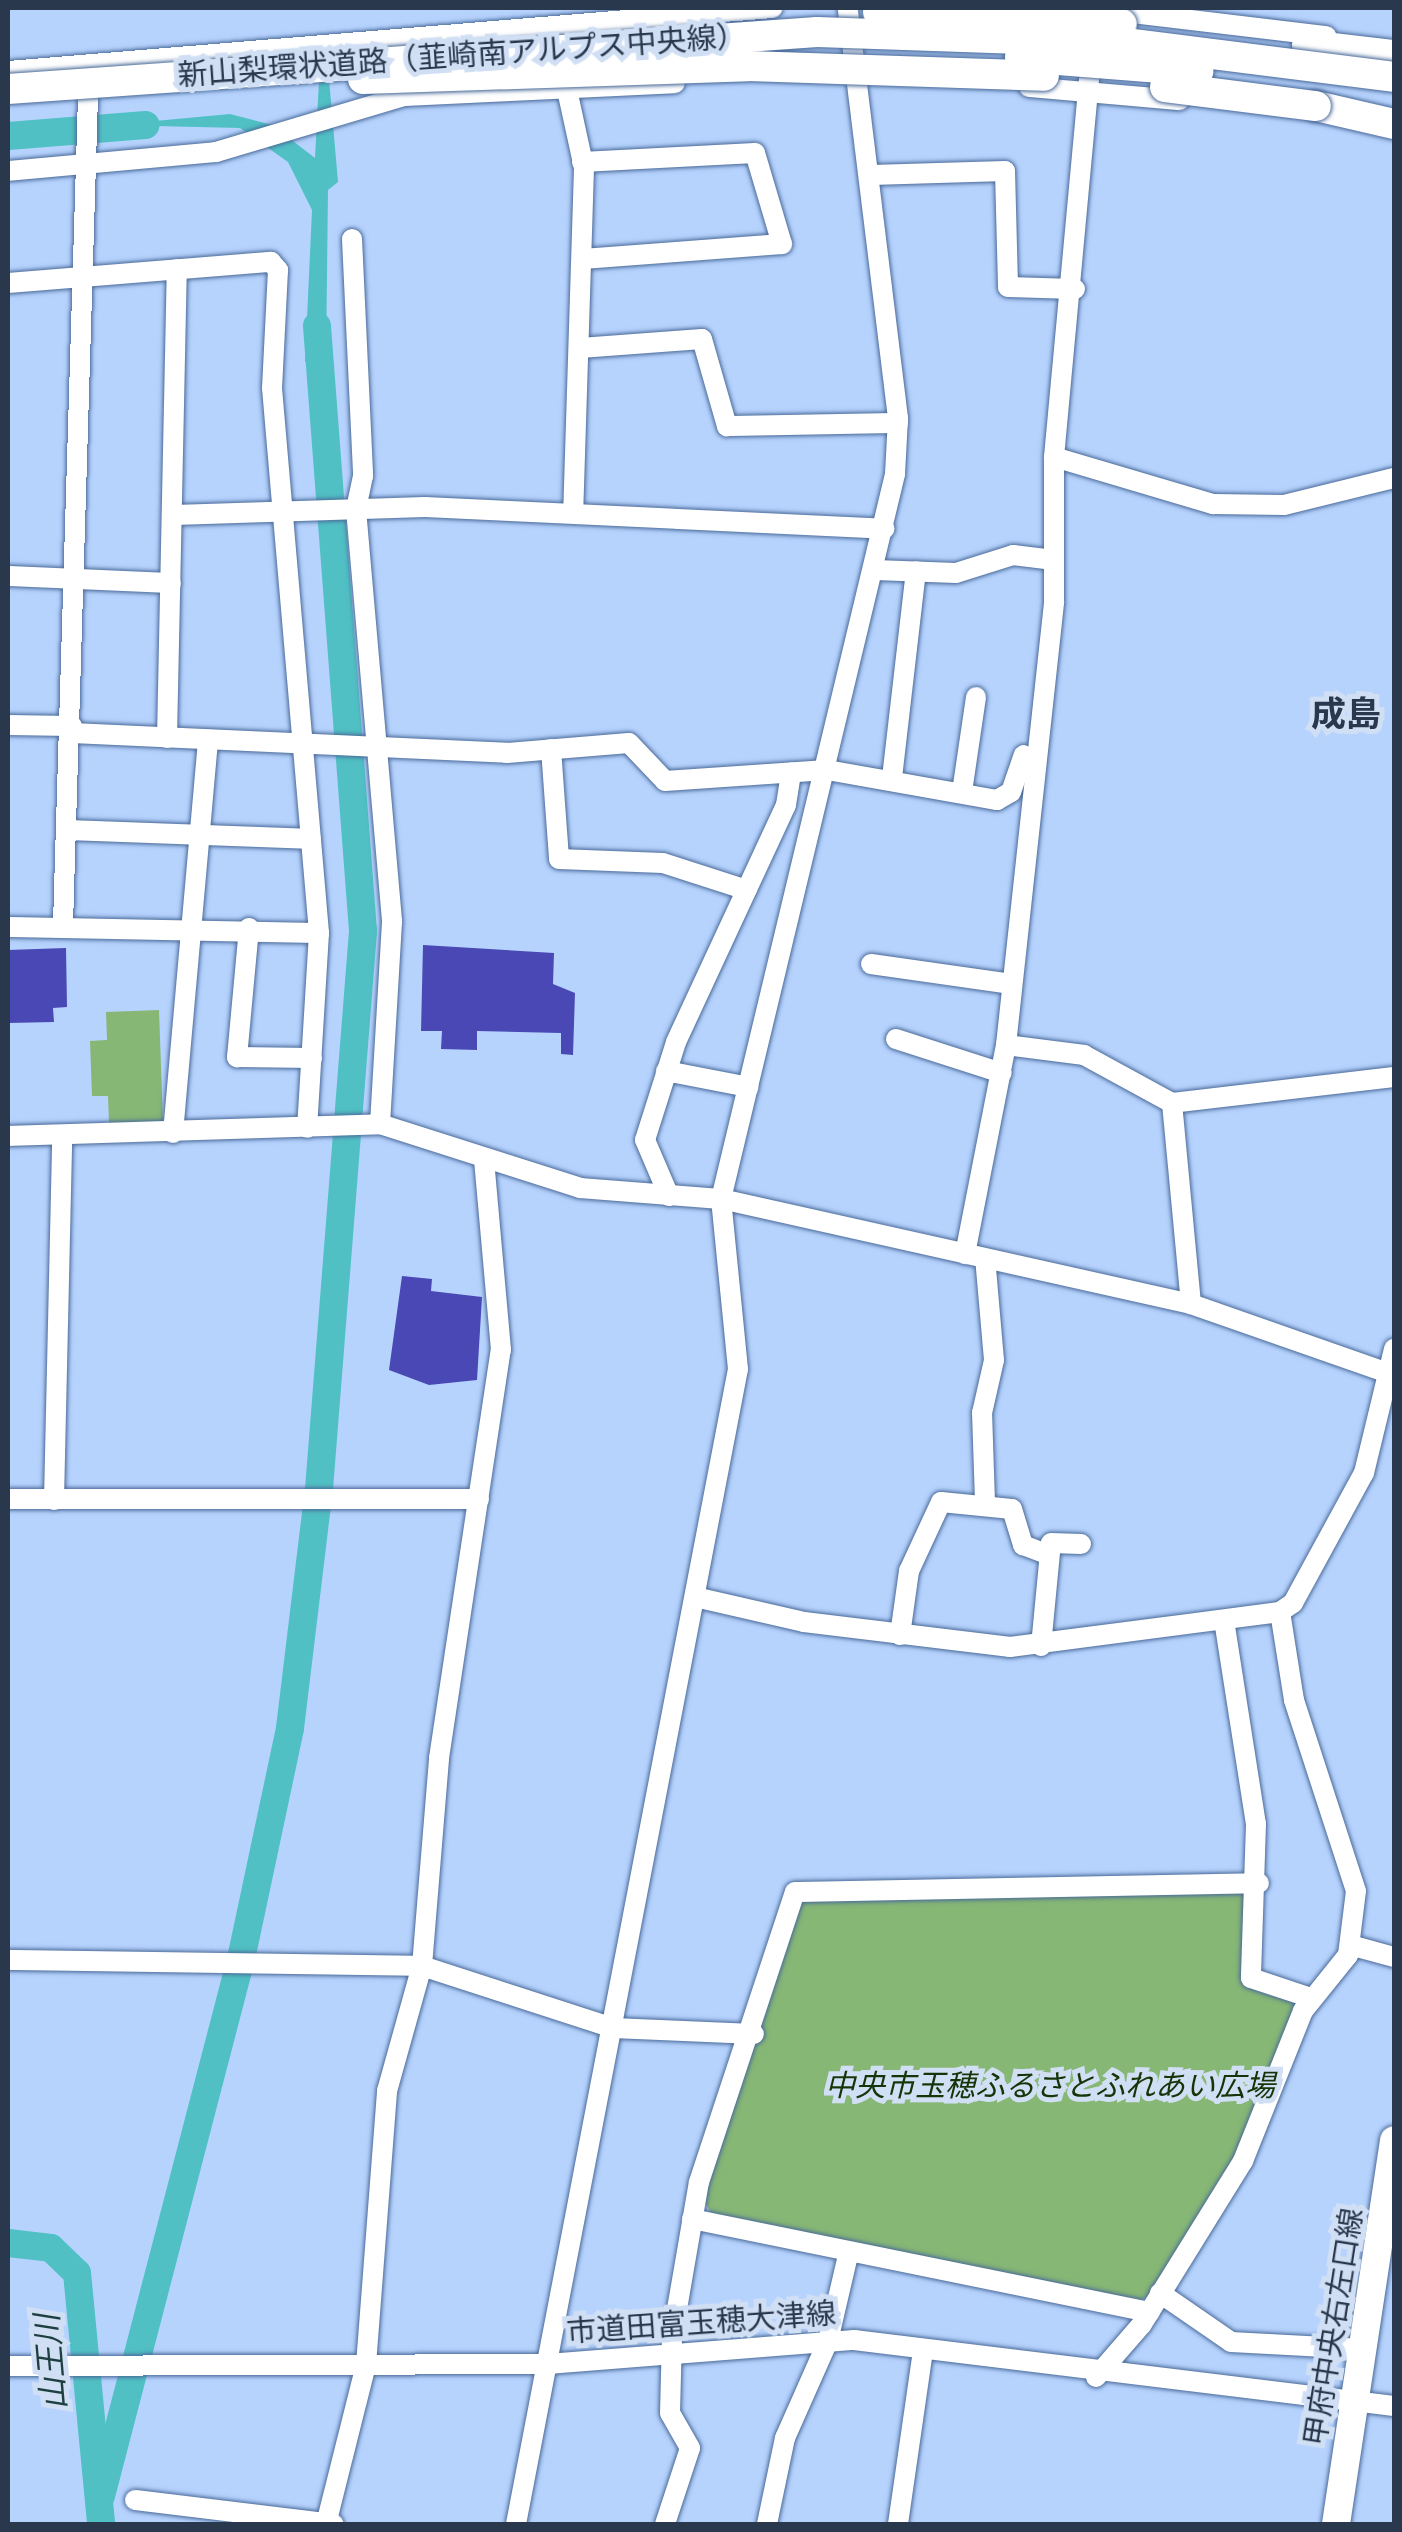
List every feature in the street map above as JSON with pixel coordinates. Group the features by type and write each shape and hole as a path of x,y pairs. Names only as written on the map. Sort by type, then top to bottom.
{"highway":[{"path":"602,41 938,11 1394,52"},
{"name":"新山梨環状道路（韮崎南アルプス中央線）","path":"8,89 602,41 817,32 1022,37 1394,78"},
{"name":"新山梨環状道路（韮崎南アルプス中央線）","path":"8,108 668,54 914,51 1394,95"},
{"path":"363,78 828,68 1106,81 1316,106 1394,124"}],"main road":[{"name":"甲府中央右左口線","path":"1336,2524 1394,2140"}],"street":[{"path":"8,71 560,14 772,8"},
{"path":"516,2524 738,1369 721,1199 876,570 898,423 872,175 848,8"},
{"path":"1075,8 1394,52"},
{"path":"985,1502 982,1413 994,1360 975,1256 1006,1045 1054,560 1054,456 1075,289 1093,8"},
{"path":"560,14 565,89 582,162 584,259 573,511"},
{"path":"63,924 71,830 94,115 89,64"},
{"path":"8,171 226,150 347,109 433,92 857,81 1088,91 1394,124"},
{"path":"582,162 755,153 782,244 584,259"},
{"path":"872,175 1005,171 1008,287 1075,289"},
{"path":"352,240 363,476 349,510 378,748 392,922 380,1124"},
{"path":"8,283 270,262 278,270 272,388 319,933 307,1128"},
{"path":"167,738 177,270"},
{"path":"580,348 702,340 727,426 898,423"},
{"path":"1054,456 1213,504 1284,505 1394,478"},
{"path":"174,515 282,518 349,510 573,511 884,529"},
{"path":"876,570 956,573 1013,555 1054,560"},
{"path":"892,778 916,572"},
{"path":"8,576 78,575 170,583"},
{"path":"962,792 976,697"},
{"path":"8,725 167,738 378,748 551,750 629,743 665,781 827,770 892,778 997,800 1011,792 1036,722"},
{"path":"173,1133 198,924 208,740"},
{"path":"551,750 559,859 663,863 747,890"},
{"path":"669,1196 645,1140 666,1071 747,890 791,772"},
{"path":"71,830 311,839"},
{"path":"8,926 198,924 319,933"},
{"path":"249,928 237,1057 312,1058"},
{"path":"872,964 1012,984"},
{"path":"896,1039 1002,1072"},
{"path":"1006,1045 1084,1055 1172,1103 1394,1077"},
{"path":"666,1071 748,1087"},
{"path":"1172,1103 1191,1304"},
{"path":"8,1136 380,1124 580,1188 721,1199 1191,1304 1390,1373"},
{"path":"54,1500 62,1136"},
{"path":"326,2524 366,2365 388,2090 422,1966 440,1758 501,1350 484,1158"},
{"path":"696,1597 900,1635 1040,1646 1280,1612 1294,1603 1364,1473 1394,1350"},
{"path":"8,1499 344,1495 479,1499"},
{"path":"900,1635 909,1571 941,1502 985,1502 1012,1509 1023,1546 1049,1555"},
{"path":"1040,1646 1051,1543 1081,1544"},
{"path":"1096,2377 1155,2302 1243,2161 1312,1998 1350,1946 1356,1891 1294,1700 1280,1612"},
{"path":"1224,1620 1258,1883 1251,1978 1312,1998"},
{"path":"666,2524 690,2448 670,2413 671,2350 692,2219 715,2126 754,2034 795,1892 806,1886 1258,1883"},
{"path":"1350,1946 1394,1957"},
{"path":"8,1960 214,1966 422,1966 613,2028 754,2034"},
{"path":"692,2219 848,2251 1155,2302 1232,2342 1362,2349"},
{"path":"767,2524 785,2438 828,2341 848,2251"},
{"name":"市道田富玉穂大津線","path":"8,2366 548,2364 671,2350 828,2341 923,2350 1096,2377 1394,2406"},
{"path":"898,2524 923,2350"},
{"path":"136,2500 334,2524"}],"green space":[{"path":"159,1010 163,1121 109,1123 108,1096 92,1096 90,1041 107,1040 106,1012"},
{"name":"中央市玉穂ふるさとふれあい広場","path":"1245,1890 1243,1984 1295,2003 1297,2012 1239,2151 1150,2295 1138,2301 712,2215 703,2199 802,1896"}],"shaded area":[{"path":"329,79 338,182 328,190 326,362 305,362 312,210 288,162 240,128 112,125 230,114 272,125 315,158 319,80"}],"building":[{"path":"423,945 554,953 553,984 575,993 573,1055 561,1054 561,1033 477,1031 477,1050 441,1049 442,1031 421,1031"},
{"path":"66,948 67,1007 53,1008 54,1022 8,1023 8,950"},
{"path":"402,1276 432,1279 431,1291 482,1297 477,1380 429,1385 389,1370"}],"waterway":[{"path":"8,136 146,125"},
{"path":"101,2496 241,1959 290,1728 319,1489 363,931 317,326"},
{"name":"山王川","path":"8,2243 51,2248 77,2273 101,2524"}],"district":[{"name":"成島","path":"1346,714"}]}
